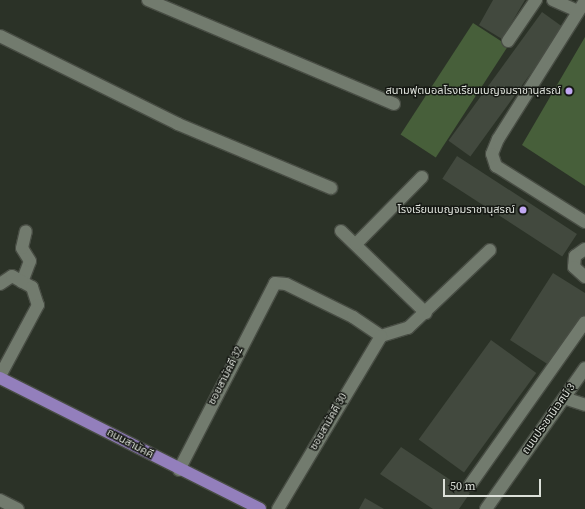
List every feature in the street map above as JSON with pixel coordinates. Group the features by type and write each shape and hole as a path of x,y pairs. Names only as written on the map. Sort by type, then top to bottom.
{"main road":[{"name":"ถนนสามัคคี","path":"0,377 179,470 260,509"}],"street":[{"path":"148,0 394,104"},
{"path":"508,41 536,0"},
{"path":"553,0 582,6 498,138 492,154 496,166 585,222"},
{"path":"0,36 178,124 331,188"},
{"path":"356,244 422,177"},
{"path":"22,282 30,261 22,248 26,231"},
{"path":"341,231 426,313"},
{"path":"585,248 575,256 574,267 585,276"},
{"path":"380,336 408,328 426,313 490,250"},
{"path":"0,284 7,276 32,287 38,305 0,377"},
{"name":"ซอยสามัคคี 32","path":"179,470 275,283 286,284 353,317 380,336"},
{"path":"470,485 585,322"},
{"name":"ซอยสามัคคี 30","path":"278,509 380,336"},
{"name":"ถนนประชานิเวศน์ 3","path":"486,509 585,368"},
{"path":"564,398 585,405"},
{"path":"0,500 18,509"}],"green space":[{"path":"473,23 508,46 436,157 401,135"},
{"name":"สนามฟุตบอลโรงเรียนเบญจมราชานุสรณ์","path":"585,37 585,186 522,145"}],"building":[{"path":"493,0 525,0 502,39 479,25"},
{"path":"542,12 564,28 470,157 449,141"},
{"path":"457,156 577,234 562,257 442,179"},
{"path":"553,273 585,293 585,315 552,367 510,340"},
{"path":"491,340 536,373 464,472 419,440"},
{"path":"401,447 470,493 459,509 433,509 380,474"},
{"path":"365,498 384,509 359,509"}],"place":[{"name":"สนามฟุตบอลโรงเรียนเบญจมราชานุสรณ์","path":"569,91"},
{"name":"โรงเรียนเบญจมราชานุสรณ์","path":"523,210"}]}
